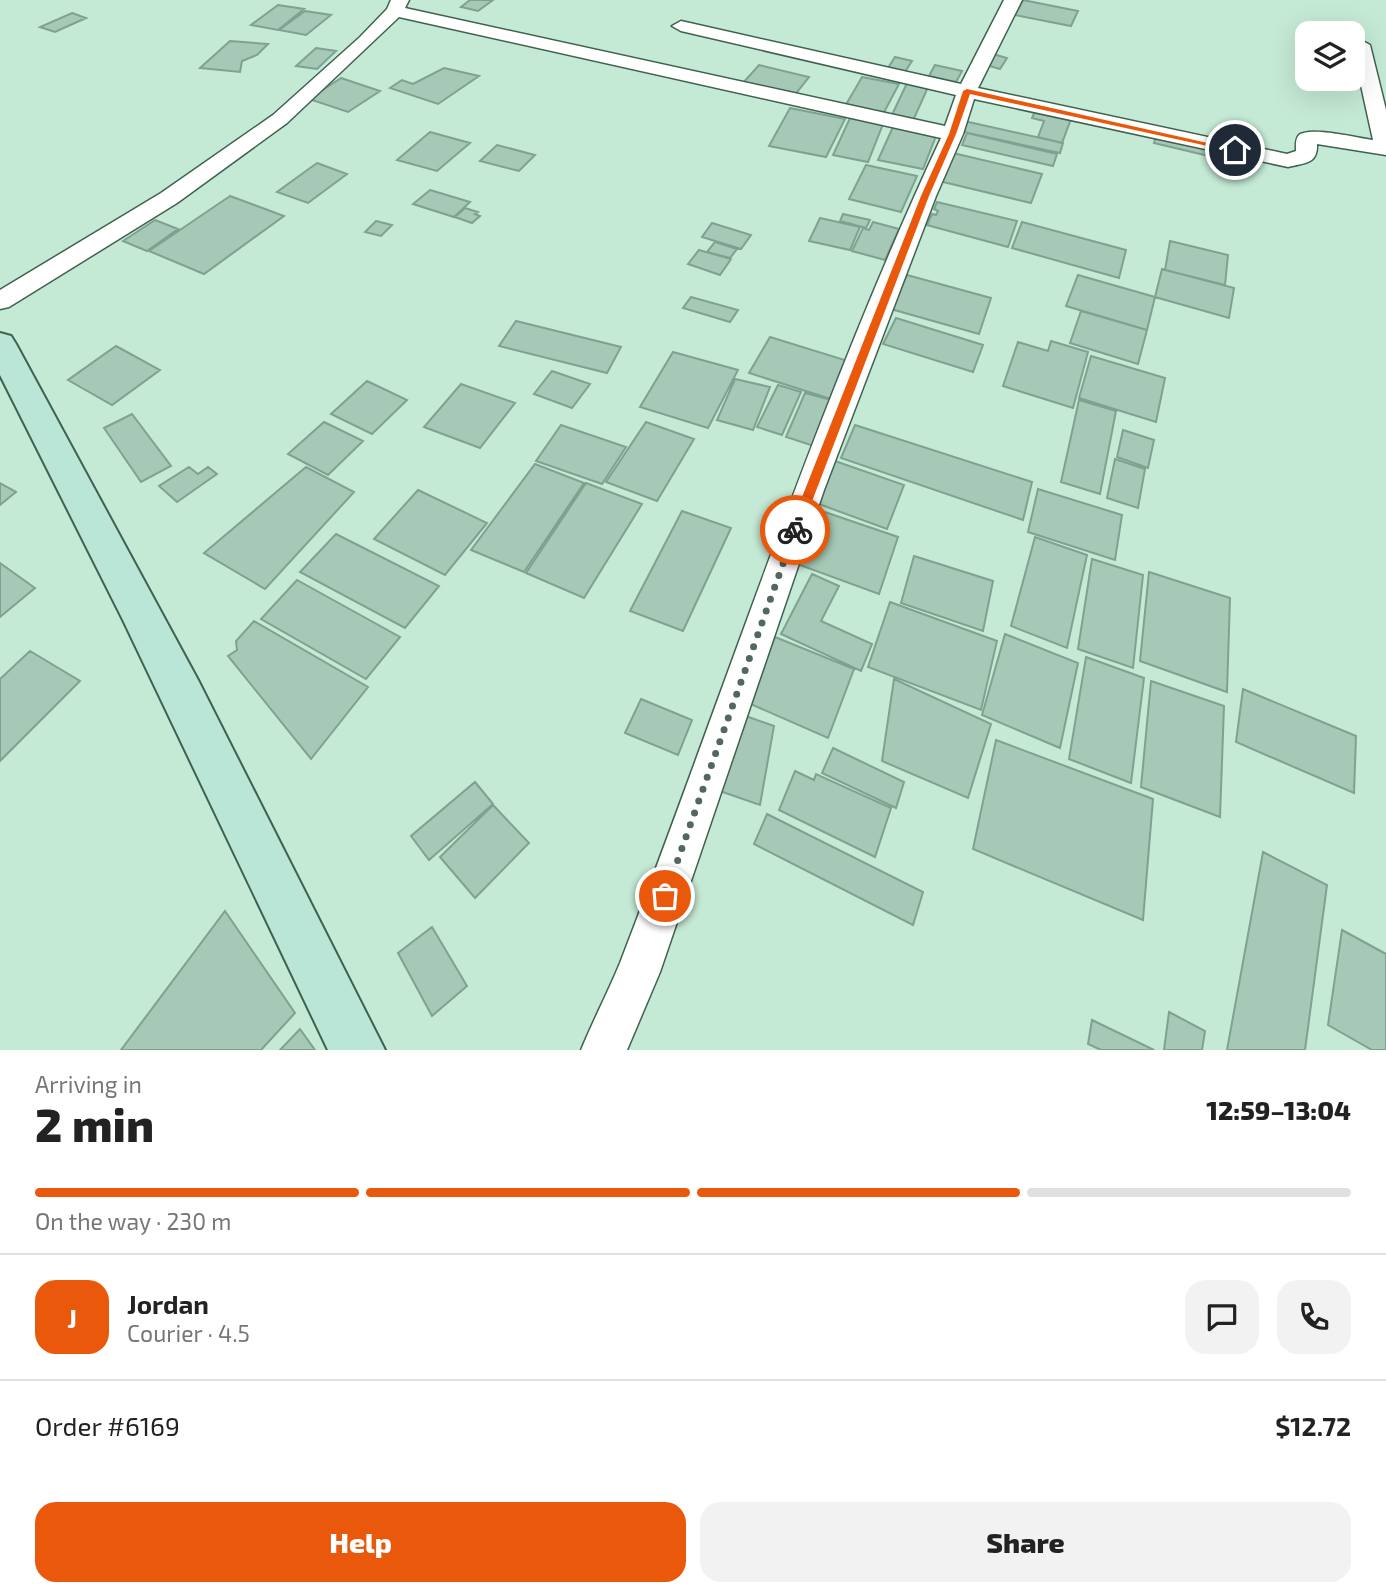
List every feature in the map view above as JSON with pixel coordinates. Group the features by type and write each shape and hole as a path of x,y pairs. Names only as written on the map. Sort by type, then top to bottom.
{"main road":[{"path":"0,344 106,542 239,805 357,1050"}],"street":[{"path":"604,1050 638,972 809,490 925,196 953,134 967,91 1013,0"},
{"path":"0,301 169,198 280,119 366,41 398,5 811,106 953,134"},
{"path":"681,26 1288,161 1307,155 1307,139 1313,137 1386,149 1365,62"}],"building":[{"path":"470,0 493,0 478,11 461,7"},
{"path":"1023,0 1078,11 1071,26 1015,15"},
{"path":"278,5 304,9 278,30 251,25"},
{"path":"305,11 331,15 306,35 279,30"},
{"path":"72,13 86,18 55,32 40,27"},
{"path":"230,41 268,44 257,55 242,61 240,72 200,68"},
{"path":"316,48 336,51 317,69 296,66"},
{"path":"993,54 1007,58 1000,69 986,65"},
{"path":"895,57 912,61 903,75 886,71"},
{"path":"759,65 809,77 793,97 742,84"},
{"path":"935,65 962,71 956,82 929,76"},
{"path":"444,68 479,76 438,104 390,88 402,80 413,84"},
{"path":"862,77 899,84 882,116 844,108"},
{"path":"341,78 380,91 348,112 309,99"},
{"path":"908,81 929,85 912,123 890,119"},
{"path":"790,108 845,119 826,157 769,146"},
{"path":"1035,111 1071,119 1062,143 1038,137 1044,121 1032,118"},
{"path":"850,118 883,124 868,162 833,155"},
{"path":"964,121 1063,143 1060,153 959,131"},
{"path":"893,127 936,136 923,169 878,160"},
{"path":"430,132 470,143 437,171 397,160"},
{"path":"967,133 1057,154 1053,166 962,145"},
{"path":"1156,135 1235,154 1234,162 1154,143"},
{"path":"497,145 535,155 519,171 480,161"},
{"path":"953,153 1042,174 1031,203 939,181"},
{"path":"317,163 347,174 308,203 277,192"},
{"path":"866,165 917,176 901,212 849,199"},
{"path":"430,190 470,202 454,217 413,204"},
{"path":"230,196 284,216 204,274 149,251"},
{"path":"937,202 1017,221 1008,247 927,225 932,214 936,215 938,211 934,209"},
{"path":"465,208 478,212 475,214 480,216 472,223 455,217"},
{"path":"843,214 870,220 866,228 840,221"},
{"path":"820,218 860,227 850,250 809,241"},
{"path":"155,220 178,229 147,251 123,241"},
{"path":"376,221 392,225 381,236 365,232"},
{"path":"873,222 899,229 885,260 852,251 863,228 869,230"},
{"path":"1022,222 1126,250 1119,278 1012,248"},
{"path":"712,223 751,235 741,249 702,237"},
{"path":"1170,241 1228,255 1225,285 1165,270"},
{"path":"715,242 737,249 730,258 707,252"},
{"path":"699,250 731,259 720,275 688,264"},
{"path":"1162,269 1234,288 1229,318 1155,297"},
{"path":"907,275 991,298 979,334 891,309"},
{"path":"1078,275 1155,297 1147,330 1066,306"},
{"path":"691,297 738,310 730,322 683,308"},
{"path":"1081,311 1147,330 1138,364 1070,343"},
{"path":"896,318 983,345 973,372 883,344"},
{"path":"516,321 621,347 607,373 499,346"},
{"path":"770,337 848,361 831,399 749,373"},
{"path":"1051,341 1088,352 1073,408 1003,386 1018,342 1048,351"},
{"path":"116,346 160,370 112,405 68,380"},
{"path":"673,352 738,370 708,428 640,407"},
{"path":"1091,356 1165,378 1156,422 1079,398"},
{"path":"552,371 590,384 572,408 534,394"},
{"path":"735,379 770,387 753,430 717,420"},
{"path":"367,381 407,400 372,434 331,414"},
{"path":"461,384 515,403 480,448 424,427"},
{"path":"778,385 801,392 782,435 757,427"},
{"path":"805,393 835,401 817,447 786,437"},
{"path":"1079,400 1116,411 1100,494 1061,482"},
{"path":"132,414 171,466 141,482 104,428"},
{"path":"324,422 363,441 328,475 288,454"},
{"path":"646,422 694,439 657,501 606,482"},
{"path":"561,425 626,447 602,484 536,461"},
{"path":"855,425 1032,482 1023,520 841,458"},
{"path":"1123,430 1154,440 1148,468 1117,457"},
{"path":"1115,459 1145,469 1138,508 1107,498"},
{"path":"835,461 904,485 887,529 816,503"},
{"path":"535,464 584,483 524,572 471,550"},
{"path":"189,467 198,474 208,467 217,474 177,502 159,486"},
{"path":"306,467 354,492 265,589 204,553"},
{"path":"0,483 16,492 0,505"},
{"path":"586,483 642,504 584,598 526,573"},
{"path":"1038,489 1122,515 1115,560 1028,532"},
{"path":"418,490 487,523 445,575 374,539"},
{"path":"819,510 898,537 879,594 797,564"},
{"path":"682,511 731,528 683,631 630,611"},
{"path":"336,534 439,586 405,628 300,572"},
{"path":"1035,537 1087,555 1067,648 1011,626"},
{"path":"914,556 993,581 983,631 901,603"},
{"path":"1092,559 1143,575 1133,668 1078,649"},
{"path":"0,563 35,588 0,617"},
{"path":"1149,572 1230,598 1227,692 1140,661"},
{"path":"812,574 839,586 821,621 872,644 861,671 781,634"},
{"path":"297,580 400,637 366,679 261,619"},
{"path":"890,602 997,641 981,710 868,667"},
{"path":"254,621 368,687 311,759 228,656 237,650 236,641"},
{"path":"1005,634 1078,663 1060,748 982,715"},
{"path":"775,637 854,669 828,738 746,702"},
{"path":"30,651 80,681 0,761 0,679"},
{"path":"1086,657 1144,678 1131,783 1069,759"},
{"path":"894,679 991,724 968,798 882,761"},
{"path":"1151,681 1224,706 1220,817 1141,787"},
{"path":"1243,689 1356,736 1354,793 1236,742"},
{"path":"641,699 692,720 678,755 625,733"},
{"path":"740,714 774,726 760,805 717,790"},
{"path":"996,740 1153,799 1143,920 973,849"},
{"path":"833,748 904,782 896,808 822,773"},
{"path":"795,771 814,780 816,774 891,808 875,857 779,810"},
{"path":"475,782 493,804 429,860 411,836"},
{"path":"493,805 529,843 475,898 440,857"},
{"path":"767,814 923,892 913,925 754,844"},
{"path":"1263,852 1327,885 1305,1050 1227,1050"},
{"path":"225,911 295,1013 261,1050 121,1050"},
{"path":"432,927 467,986 432,1016 398,953"},
{"path":"1342,930 1386,954 1386,1050 1372,1050 1328,1025"},
{"path":"1169,1012 1205,1031 1202,1050 1164,1050"},
{"path":"1092,1020 1154,1050 1101,1050 1088,1044"},
{"path":"300,1029 315,1050 280,1050"}],"way so far":[{"path":"665,896 795,530"}],"route":[{"path":"795,530 925,196 953,134 967,91 1235,150"}]}
